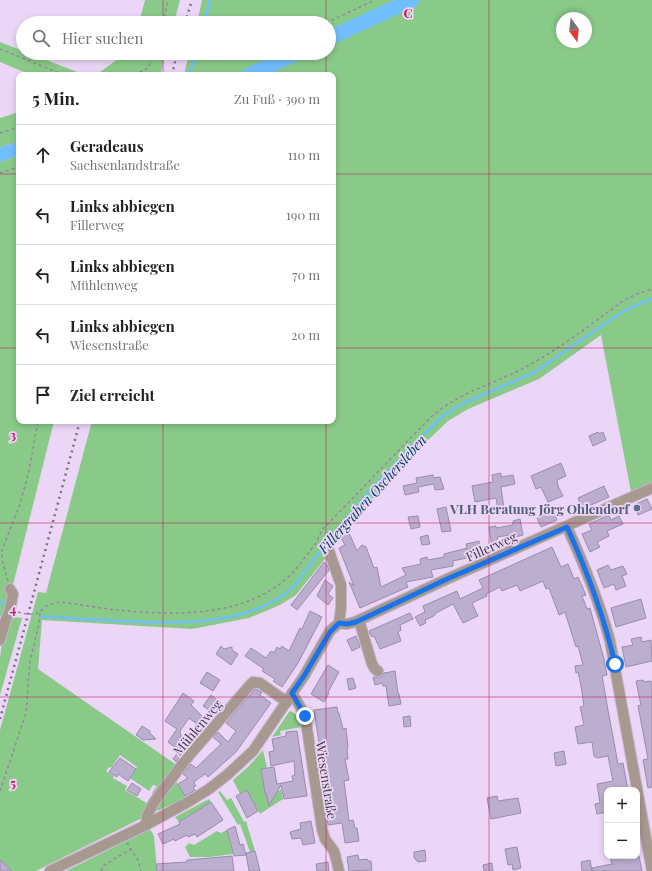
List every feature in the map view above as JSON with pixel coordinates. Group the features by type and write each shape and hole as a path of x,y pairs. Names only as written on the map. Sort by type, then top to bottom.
{"street":[{"name":"Fillerweg","path":"339,623 347,624 359,620 447,579 652,488"},
{"path":"567,527 590,580 610,641 652,871"},
{"path":"50,871 146,825 188,802 209,789 227,775 253,751 304,676 330,632 339,623 341,608 341,585 328,551"},
{"path":"0,640 10,610 13,594 10,589"},
{"path":"359,620 372,664 378,671"},
{"name":"Mühlenweg","path":"146,825 147,816 154,802 187,758 253,682 260,683 286,702"},
{"name":"Wiesenstraße","path":"292,693 305,716 322,829 325,839 334,851 339,871"}],"path":[{"path":"165,16 168,0"},
{"path":"336,18 376,0"},
{"path":"0,49 16,56"},
{"path":"27,60 57,72"},
{"path":"140,72 148,68 152,60"},
{"path":"0,133 16,129"},
{"path":"0,173 16,169"},
{"path":"10,610 24,614 34,614 40,612 51,604 60,602 118,610 161,613 195,612 234,606 253,599 285,580 292,574 319,539 321,530 441,408 468,393 532,364 626,299 652,289"},
{"path":"10,589 2,560 2,550 20,504 29,471 37,424"},
{"path":"0,791 26,713 30,661 39,624 40,612"},
{"path":"123,836 138,860 142,871"},
{"path":"101,871 104,865 130,849"}],"green space":[{"path":"145,0 180,0 176,16 141,16"},
{"path":"202,0 652,0 652,483 631,492 601,335 539,379 468,409 448,421 428,440 340,534 324,560 296,595 280,605 249,618 192,629 42,620 38,669 178,766 155,797 152,793 157,786 153,785 149,791 130,778 137,767 120,755 111,768 109,767 106,771 114,776 113,778 127,786 125,790 148,804 142,818 36,871 12,871 0,860 0,730 38,592 46,593 91,424 336,424 336,72 185,72 187,60 336,60 336,16 199,16"},
{"path":"0,42 16,48 16,60 46,60 77,72 24,72 0,62"},
{"path":"116,60 164,60 161,72 100,72"},
{"path":"16,113 16,143 0,148 0,118"},
{"path":"16,156 16,424 53,424 7,609 3,616 0,616 0,162"},
{"path":"10,617 22,618 0,695 0,658 2,643"},
{"path":"291,711 299,717 301,727 280,731 281,735 272,737 289,712"},
{"path":"263,750 267,768 261,769 265,793 278,791 281,789 283,799 260,814 247,790 240,794 233,780 249,766"},
{"path":"174,780 186,798 157,811 154,807"},
{"path":"220,791 227,800 231,798 244,822 246,821 255,851 250,852 240,824 238,825 218,792"},
{"path":"209,799 211,802 179,822 175,817"},
{"path":"150,829 154,836 157,871 66,871"},
{"path":"227,830 233,854 209,857 190,857 185,847 189,843 194,845 217,831 221,833"}],"water":[{"path":"16,143 16,156 0,162 0,148"}],"building":[{"path":"598,432 599,434 603,432 606,440 593,446 589,436"},
{"path":"561,463 566,476 557,480 563,496 548,502 541,487 536,489 531,476"},
{"path":"501,473 501,477 513,475 515,484 501,487 504,509 498,510 496,498 475,502 472,486 493,482 492,475"},
{"path":"433,475 434,478 440,477 444,489 435,490 434,484 418,487 419,492 405,495 403,486 417,483 416,478"},
{"path":"604,486 609,497 582,509 578,498"},
{"path":"647,499 652,509 638,515 634,505"},
{"path":"446,507 451,531 442,532 437,509"},
{"path":"552,510 557,520 541,527 537,518"},
{"path":"609,515 611,520 619,516 623,524 607,531 609,536 597,542 600,547 590,552 582,534 592,530 589,524"},
{"path":"418,516 420,527 411,529 408,517"},
{"path":"520,519 523,535 511,538 510,535 497,537 499,546 492,547 489,527 496,526 496,528 513,525 513,521"},
{"path":"347,533 350,535 357,551 362,545 366,547 374,568 377,567 381,587 406,575 402,568 421,564 420,559 427,557 428,560 444,557 444,554 467,548 466,544 479,541 481,549 475,549 476,556 453,561 453,566 431,570 433,577 406,582 408,587 360,608 349,582 354,586 339,548 345,545 340,536"},
{"path":"428,535 430,544 422,545 420,537"},
{"path":"552,547 561,567 568,564 574,579 578,577 586,595 582,596 587,609 590,608 604,659 607,675 602,676 618,764 623,763 627,787 604,787 604,813 597,814 595,804 600,803 597,784 613,781 608,756 597,758 594,756 592,742 578,744 575,727 584,725 580,707 584,706 578,672 576,673 575,666 583,665 578,646 576,647 565,612 559,615 549,588 546,589 543,581 520,591 517,585 502,591 500,587 486,594 487,596 472,603 478,616 463,623 453,604 425,620 426,623 420,626 415,617 425,612 423,606 457,591 460,599 483,588 479,580"},
{"path":"324,562 329,570 297,610 291,605"},
{"path":"608,565 611,570 623,566 627,574 622,576 626,586 616,590 614,584 604,588 597,570"},
{"path":"325,580 333,586 328,594 333,598 328,605 317,596"},
{"path":"641,599 646,618 616,627 611,608"},
{"path":"310,611 322,617 298,663 282,687 273,681 275,679 262,671 264,669 245,656 251,648 266,658 271,651 274,653 277,647 280,649 282,646 289,651 300,628 302,629"},
{"path":"410,613 413,619 400,625 401,630 398,632 401,641 380,649 374,636 372,637 369,631"},
{"path":"356,636 360,647 352,651 347,640"},
{"path":"641,637 642,642 651,640 652,661 626,667 622,647 633,645 631,639"},
{"path":"221,646 224,649 232,647 232,650 238,654 231,665 216,654"},
{"path":"328,665 339,672 324,702 311,694"},
{"path":"395,671 401,704 389,706 386,686 383,686 382,683 375,685 373,677 381,677 384,673"},
{"path":"207,672 220,680 213,691 200,683"},
{"path":"353,678 356,688 349,690 347,679"},
{"path":"643,680 644,682 652,682 652,787 648,788 643,760 648,759 638,706 641,705 636,681"},
{"path":"255,689 262,692 260,695 271,703 236,752 208,777 205,774 195,781 194,783 196,786 193,787 195,790 185,796 178,784 188,778 183,774 191,764 196,768 221,744 213,737 218,732 228,742 236,731 226,723"},
{"path":"183,693 194,701 191,705 209,723 204,729 189,718 180,731 182,741 177,749 168,742 177,729 165,721"},
{"path":"211,695 221,703 213,713 203,706"},
{"path":"337,707 343,729 346,728 348,759 345,759 349,780 344,781 349,821 353,820 355,828 357,828 359,841 345,843 342,823 328,825 325,803 328,802 314,710"},
{"path":"410,716 411,726 404,727 403,717"},
{"path":"142,726 150,731 156,739 143,740 136,735"},
{"path":"297,731 307,796 284,799 281,785 269,806 261,769 274,767 277,784 293,781 292,776 295,775 294,761 271,766 269,752 274,751 272,739 286,736 286,732"},
{"path":"179,751 182,753 176,762 173,759"},
{"path":"564,751 566,764 556,766 554,753"},
{"path":"120,758 136,769 128,781 118,774 117,777 109,772"},
{"path":"132,783 141,789 137,796 127,790"},
{"path":"247,790 258,811 247,818 236,796"},
{"path":"497,796 498,801 518,798 521,813 491,819 487,798"},
{"path":"211,802 223,820 197,837 195,834 188,837 187,835 175,841 174,839 163,844 158,834 180,824 179,822"},
{"path":"311,821 315,843 303,845 301,838 292,839 290,832 301,829 300,823"},
{"path":"235,826 240,845 243,844 246,855 234,856 227,830"},
{"path":"517,847 521,868 513,870 512,864 508,865 505,849"},
{"path":"425,850 426,861 418,862 414,858 414,852"},
{"path":"255,851 260,871 249,871 246,853"},
{"path":"358,855 359,860 367,859 368,861 371,861 372,870 349,871 347,857"},
{"path":"232,856 234,871 157,871 156,864 187,862 187,860"},
{"path":"611,859 640,859 642,871 592,871 592,868 612,864"},
{"path":"0,860 12,871 0,871"},
{"path":"590,860 592,871 582,871 581,862"},
{"path":"328,862 329,871 317,871 316,864"},
{"path":"492,863 493,871 484,871 483,865"}],"waterway":[{"path":"206,16 210,0"},
{"path":"336,35 412,0"},
{"path":"190,72 194,60"},
{"path":"256,72 282,60"},
{"name":"Fillergraben Oschersleben","path":"41,617 134,622 192,622 220,619 247,613 272,602 293,587 336,531 367,494 444,415 464,403 535,372 622,312 652,298"},
{"path":"0,602 7,605"}],"railway":[{"path":"187,16 192,0"},
{"path":"173,72 175,60"},
{"path":"0,719 79,424"}],"place":[{"name":"VLH Beratung Jörg Ohlendorf","path":"637,508"}],"route":[{"path":"305,716 292,693 330,632 339,623 347,624 356,622 447,579 567,527 598,602 610,641 615,664"}]}
